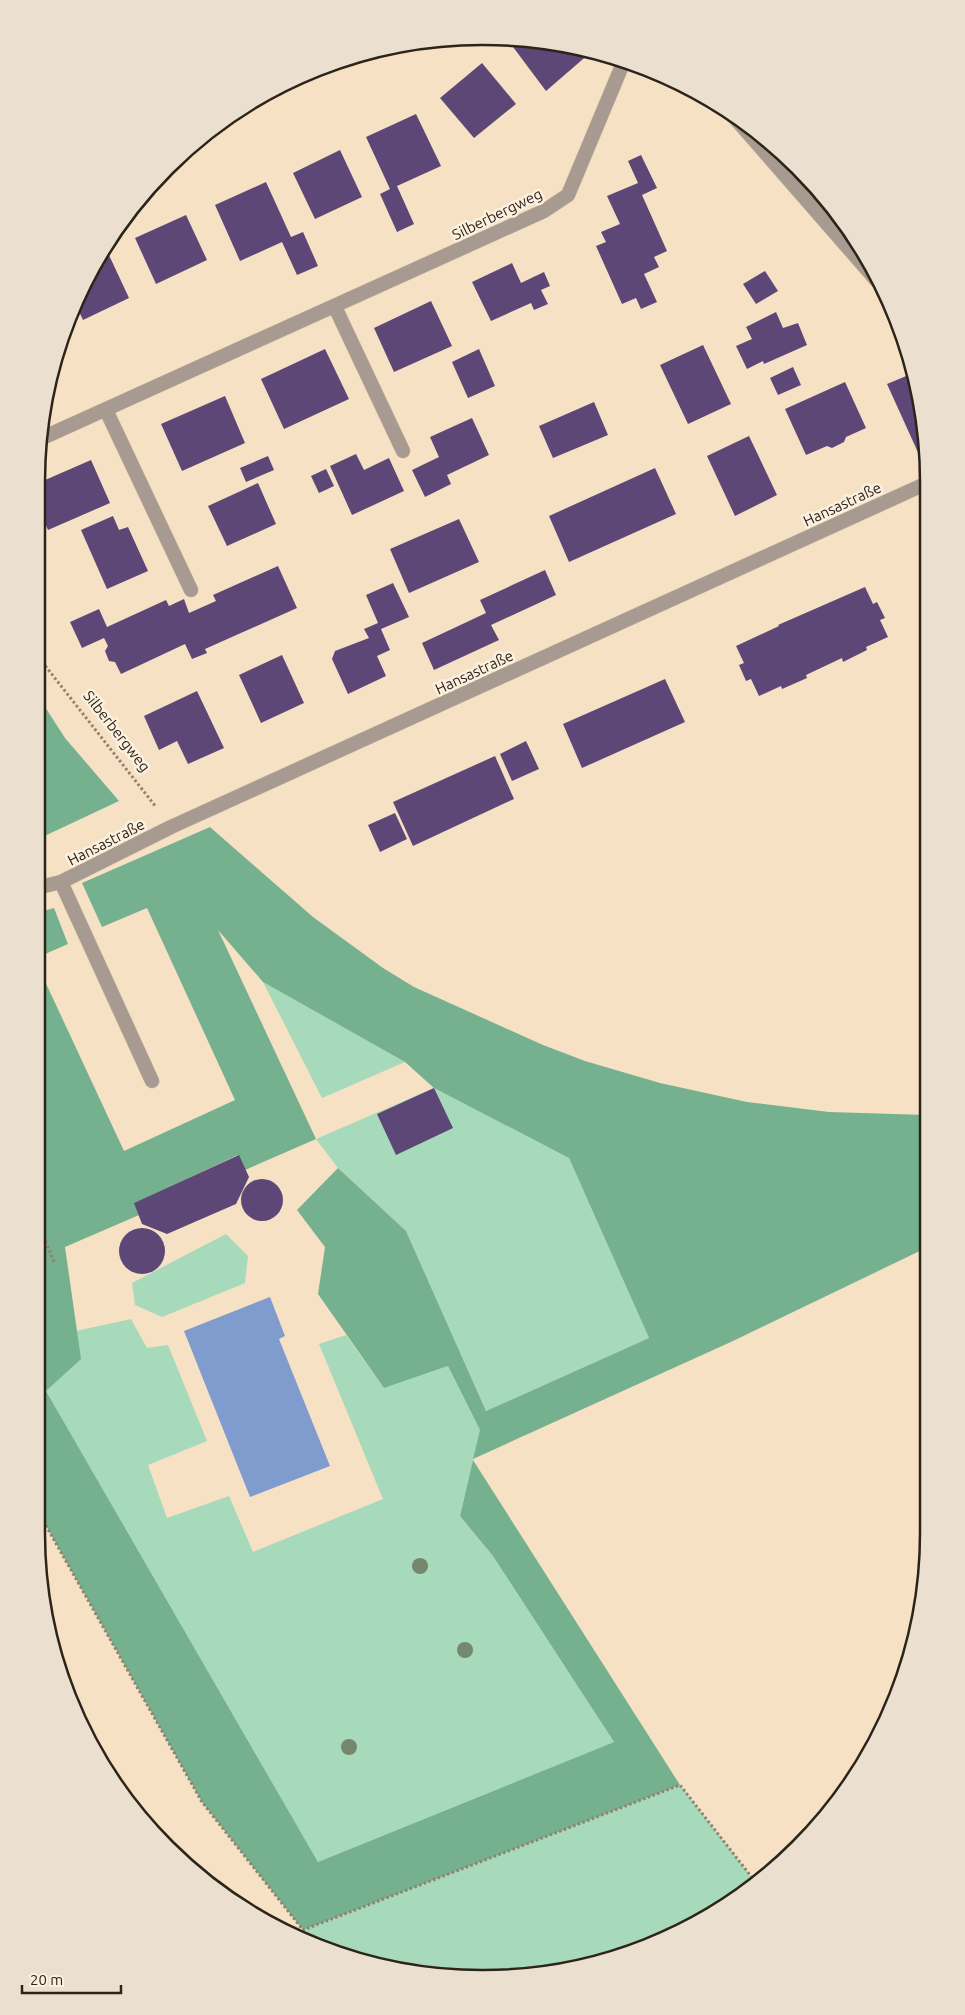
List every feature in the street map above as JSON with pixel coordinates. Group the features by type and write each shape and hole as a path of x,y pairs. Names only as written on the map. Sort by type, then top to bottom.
{"street":[{"name":"Silberbergweg","path":"48,436 544,212 568,195 622,68"},
{"path":"780,163 847,240"},
{"path":"335,307 403,451"},
{"path":"106,410 191,590"},
{"name":"Hansastraße","path":"45,886 61,882 171,827 920,486"},
{"path":"61,882 152,1082"}],"path":[{"name":"Silberbergweg","path":"45,666 171,827"},
{"path":"45,1240 54,1262"},
{"path":"45,1524 202,1802 303,1930 680,1785 752,1877"}],"green space":[{"path":"45,707 65,738 119,801 45,836"},
{"path":"210,827 313,917 383,968 414,987 543,1045 585,1061 660,1083 747,1102 829,1112 920,1115 920,1251 733,1341 473,1459 480,1430 448,1366 384,1388 318,1294 325,1247 297,1210 338,1168 406,1231 486,1411 649,1338 569,1158 434,1088 405,1062 263,982 218,930 316,1139 245,1170 238,1155 135,1203 139,1215 65,1247 81,1359 46,1391 318,1862 614,1742 493,1556 460,1516 473,1460 680,1785 303,1930 202,1802 45,1524 45,981 124,1151 235,1100 147,908 102,927 82,883"},
{"path":"54,908 68,944 45,954 45,910"},
{"path":"263,982 405,1062 322,1098"},
{"path":"434,1088 569,1158 649,1338 486,1411 406,1231 338,1168 316,1139"},
{"path":"226,1234 248,1256 245,1283 162,1317 135,1305 132,1283"},
{"path":"131,1319 147,1348 168,1345 207,1441 148,1465 167,1518 229,1496 253,1552 383,1499 319,1344 346,1335 384,1388 448,1366 480,1430 460,1516 493,1556 614,1742 318,1862 46,1391 80,1359 76,1331"},
{"path":"680,1785 752,1877 701,1911 650,1937 596,1955 540,1966 482,1970 454,1969 397,1962 342,1947 315,1937 303,1930"}],"water":[{"path":"270,1297 285,1336 279,1339 330,1466 250,1497 184,1331"}],"building":[{"path":"512,46 568,53 585,57 546,91"},
{"path":"482,63 516,104 474,138 440,98"},
{"path":"416,114 441,166 397,186 414,224 397,232 380,194 390,189 366,137"},
{"path":"340,150 362,197 315,219 293,173"},
{"path":"641,155 657,188 642,195 667,251 654,257 659,267 644,274 657,302 641,309 636,298 622,304 596,246 606,242 601,232 620,224 607,196 638,183 628,161"},
{"path":"266,182 291,237 303,232 318,266 297,275 282,242 240,261 215,205"},
{"path":"186,215 207,260 156,284 135,238"},
{"path":"109,255 129,298 83,320 79,312"},
{"path":"512,263 521,283 544,272 550,286 541,290 548,304 534,310 531,303 491,321 472,282"},
{"path":"765,271 778,291 756,304 743,284"},
{"path":"431,301 452,346 394,372 374,328"},
{"path":"776,312 783,328 798,323 807,345 764,364 763,361 747,369 736,346 752,339 746,327"},
{"path":"703,345 731,404 688,424 660,365"},
{"path":"325,349 349,399 284,429 261,379"},
{"path":"479,349 495,386 468,398 452,362"},
{"path":"793,367 801,385 778,395 770,378"},
{"path":"907,376 912,397 919,455 887,384"},
{"path":"845,382 866,428 846,437 844,442 832,448 827,446 806,455 785,409"},
{"path":"225,396 245,443 182,471 161,424"},
{"path":"594,402 608,435 553,458 539,426"},
{"path":"472,418 489,455 447,475 451,484 425,497 412,470 439,457 430,437"},
{"path":"749,436 777,495 735,516 707,456"},
{"path":"356,454 364,470 389,458 404,491 352,515 330,466"},
{"path":"268,456 274,470 246,482 240,468"},
{"path":"91,460 110,503 48,530 45,523 45,480"},
{"path":"655,468 676,514 569,562 549,516"},
{"path":"326,469 334,486 319,493 311,476"},
{"path":"258,483 276,524 227,546 208,506"},
{"path":"113,516 119,530 128,527 148,571 107,589 81,530"},
{"path":"459,519 479,562 409,593 390,549"},
{"path":"278,566 297,608 205,649 207,653 192,659 185,644 121,674 115,662 109,661 105,651 108,646 104,638 82,648 70,622 99,609 107,627 166,600 169,606 184,599 189,613 216,601 213,595"},
{"path":"545,570 556,595 491,625 499,640 434,670 422,643 486,613 480,600"},
{"path":"393,583 409,617 381,629 390,650 377,656 386,676 348,694 332,659 335,651 369,638 364,629 378,623 366,595"},
{"path":"865,587 873,604 877,602 885,618 880,620 888,637 866,647 867,650 843,662 842,658 806,675 807,678 782,689 781,686 759,696 751,679 746,681 739,665 744,663 736,646 778,625"},
{"path":"282,655 304,703 261,723 239,675"},
{"path":"665,679 685,722 582,768 563,724"},
{"path":"197,691 224,748 188,764 177,741 159,750 144,716"},
{"path":"526,741 539,769 512,781 500,754"},
{"path":"495,756 514,799 413,846 393,802"},
{"path":"395,813 407,839 380,852 368,825"},
{"path":"434,1088 453,1128 396,1155 377,1114"},
{"path":"239,1155 249,1177 236,1204 167,1234 142,1224 134,1203"},
{"path":"262,1179 277,1185 283,1200 277,1215 262,1221 247,1215 241,1200 247,1185"},
{"path":"138,1228 146,1228 155,1232 161,1238 165,1251 161,1264 155,1270 146,1274 138,1274 129,1270 123,1264 119,1255 119,1247 123,1238 129,1232"}]}
